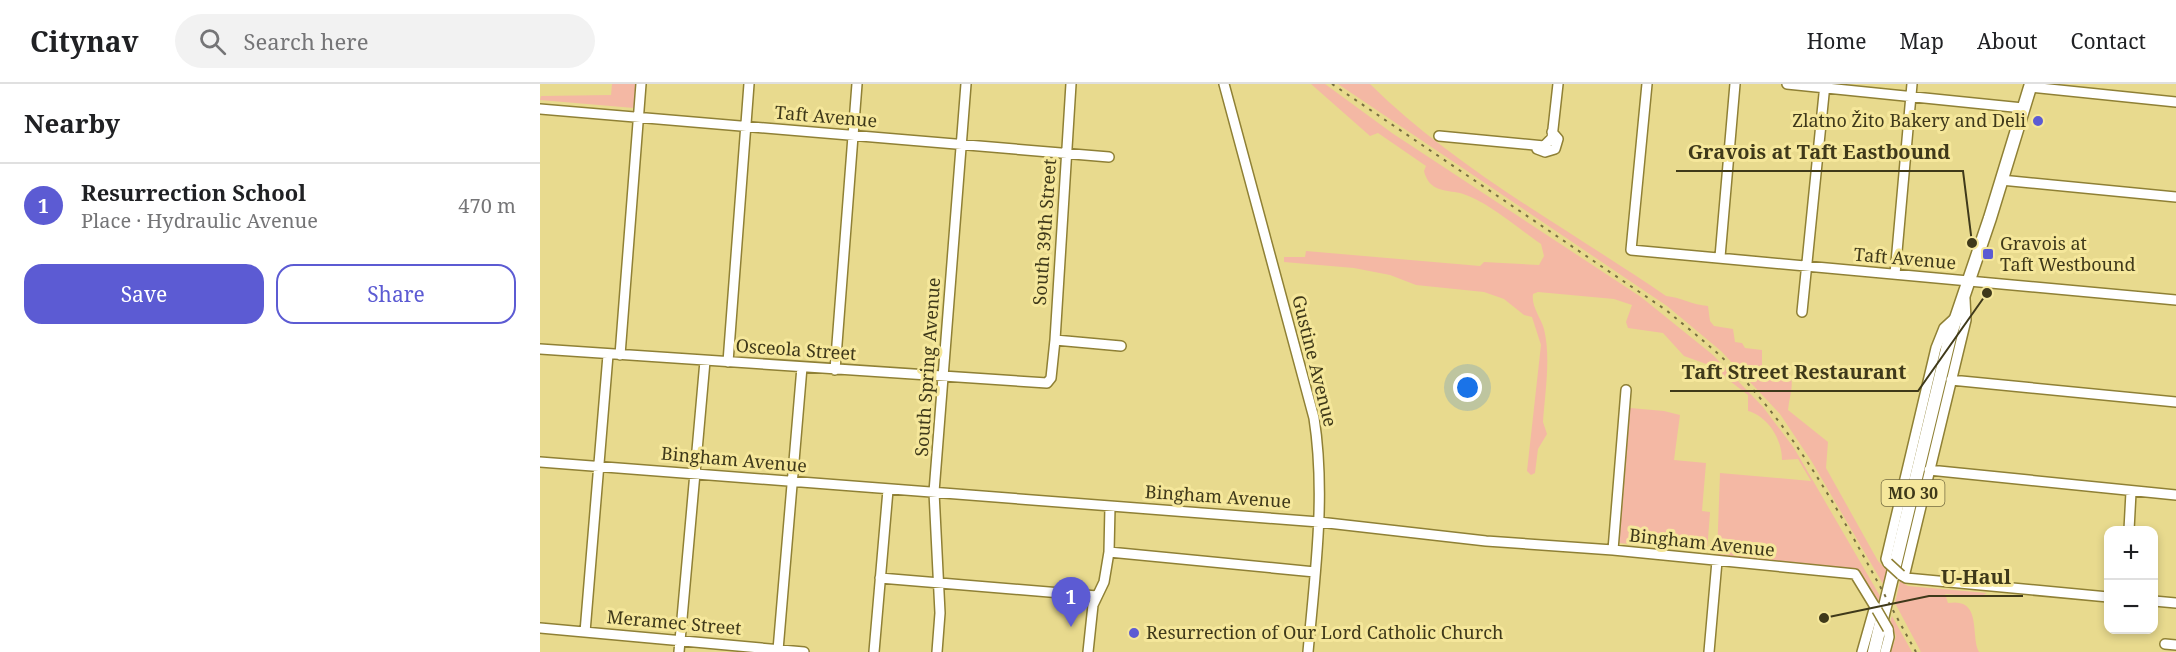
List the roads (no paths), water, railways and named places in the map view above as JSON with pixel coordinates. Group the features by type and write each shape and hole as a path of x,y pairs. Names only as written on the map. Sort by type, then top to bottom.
{"main road":[{"name":"MO 30","path":"1874,652 1956,317 2030,86"}],"street":[{"path":"620,355 641,84"},
{"path":"728,362 749,84"},
{"path":"835,369 857,84"},
{"name":"South Spring Avenue","path":"938,652 939,582 934,492 966,84"},
{"name":"South 39th Street","path":"1049,382 1055,340 1071,84"},
{"name":"Gustine Avenue","path":"1224,84 1314,418 1320,472 1319,522 1308,652"},
{"path":"1439,136 1544,146 1550,143 1558,84"},
{"name":"Taft Avenue","path":"1647,84 1631,250 2176,300"},
{"path":"1720,257 1736,84"},
{"path":"1787,84 1825,86 2024,108"},
{"path":"1895,274 1912,84"},
{"path":"1802,312 1825,86"},
{"path":"2030,86 2176,102"},
{"name":"Taft Avenue","path":"540,110 1109,157"},
{"path":"2001,180 2176,197"},
{"path":"1903,576 1966,320 1964,296"},
{"path":"1956,317 1944,328 1936,348 1886,559 1888,563 1903,576 2104,596"},
{"path":"1055,340 1121,346"},
{"name":"Osceola Street","path":"540,348 608,355 1049,382"},
{"path":"585,632 608,355"},
{"path":"680,652 705,361"},
{"path":"778,650 802,367"},
{"path":"1951,380 2176,402"},
{"path":"1613,550 1626,390"},
{"name":"Bingham Avenue","path":"540,462 696,472 888,490 1319,522 1486,541 1613,550 1855,574 1876,608"},
{"path":"1929,470 2176,495"},
{"path":"874,652 888,490"},
{"path":"2130,526 2131,492"},
{"path":"1088,652 1093,605 1104,582 1109,552 1110,506"},
{"path":"1109,552 1316,572"},
{"path":"1709,652 1718,561"},
{"path":"880,578 1097,596"},
{"path":"2158,601 2176,603"},
{"path":"1876,608 1888,629 1886,652"},
{"path":"1862,652 1876,608"},
{"name":"Meramec Street","path":"540,628 804,652"},
{"path":"2165,644 2176,645"}],"railway":[{"path":"1332,84 1666,310 1734,369 1778,421 1822,484 1916,652"}],"place":[{"name":"Zlatno Žito Bakery and Deli","path":"2038,121"},
{"name":"Gravois at Taft Eastbound","path":"1972,243"},
{"name":"Gravois at Taft Westbound","path":"1988,254"},
{"name":"Taft Street Restaurant","path":"1987,293"},
{"name":"U-Haul","path":"1824,618"},
{"name":"Resurrection School","path":"1071,627"},
{"name":"Resurrection of Our Lord Catholic Church","path":"1134,633"}]}
